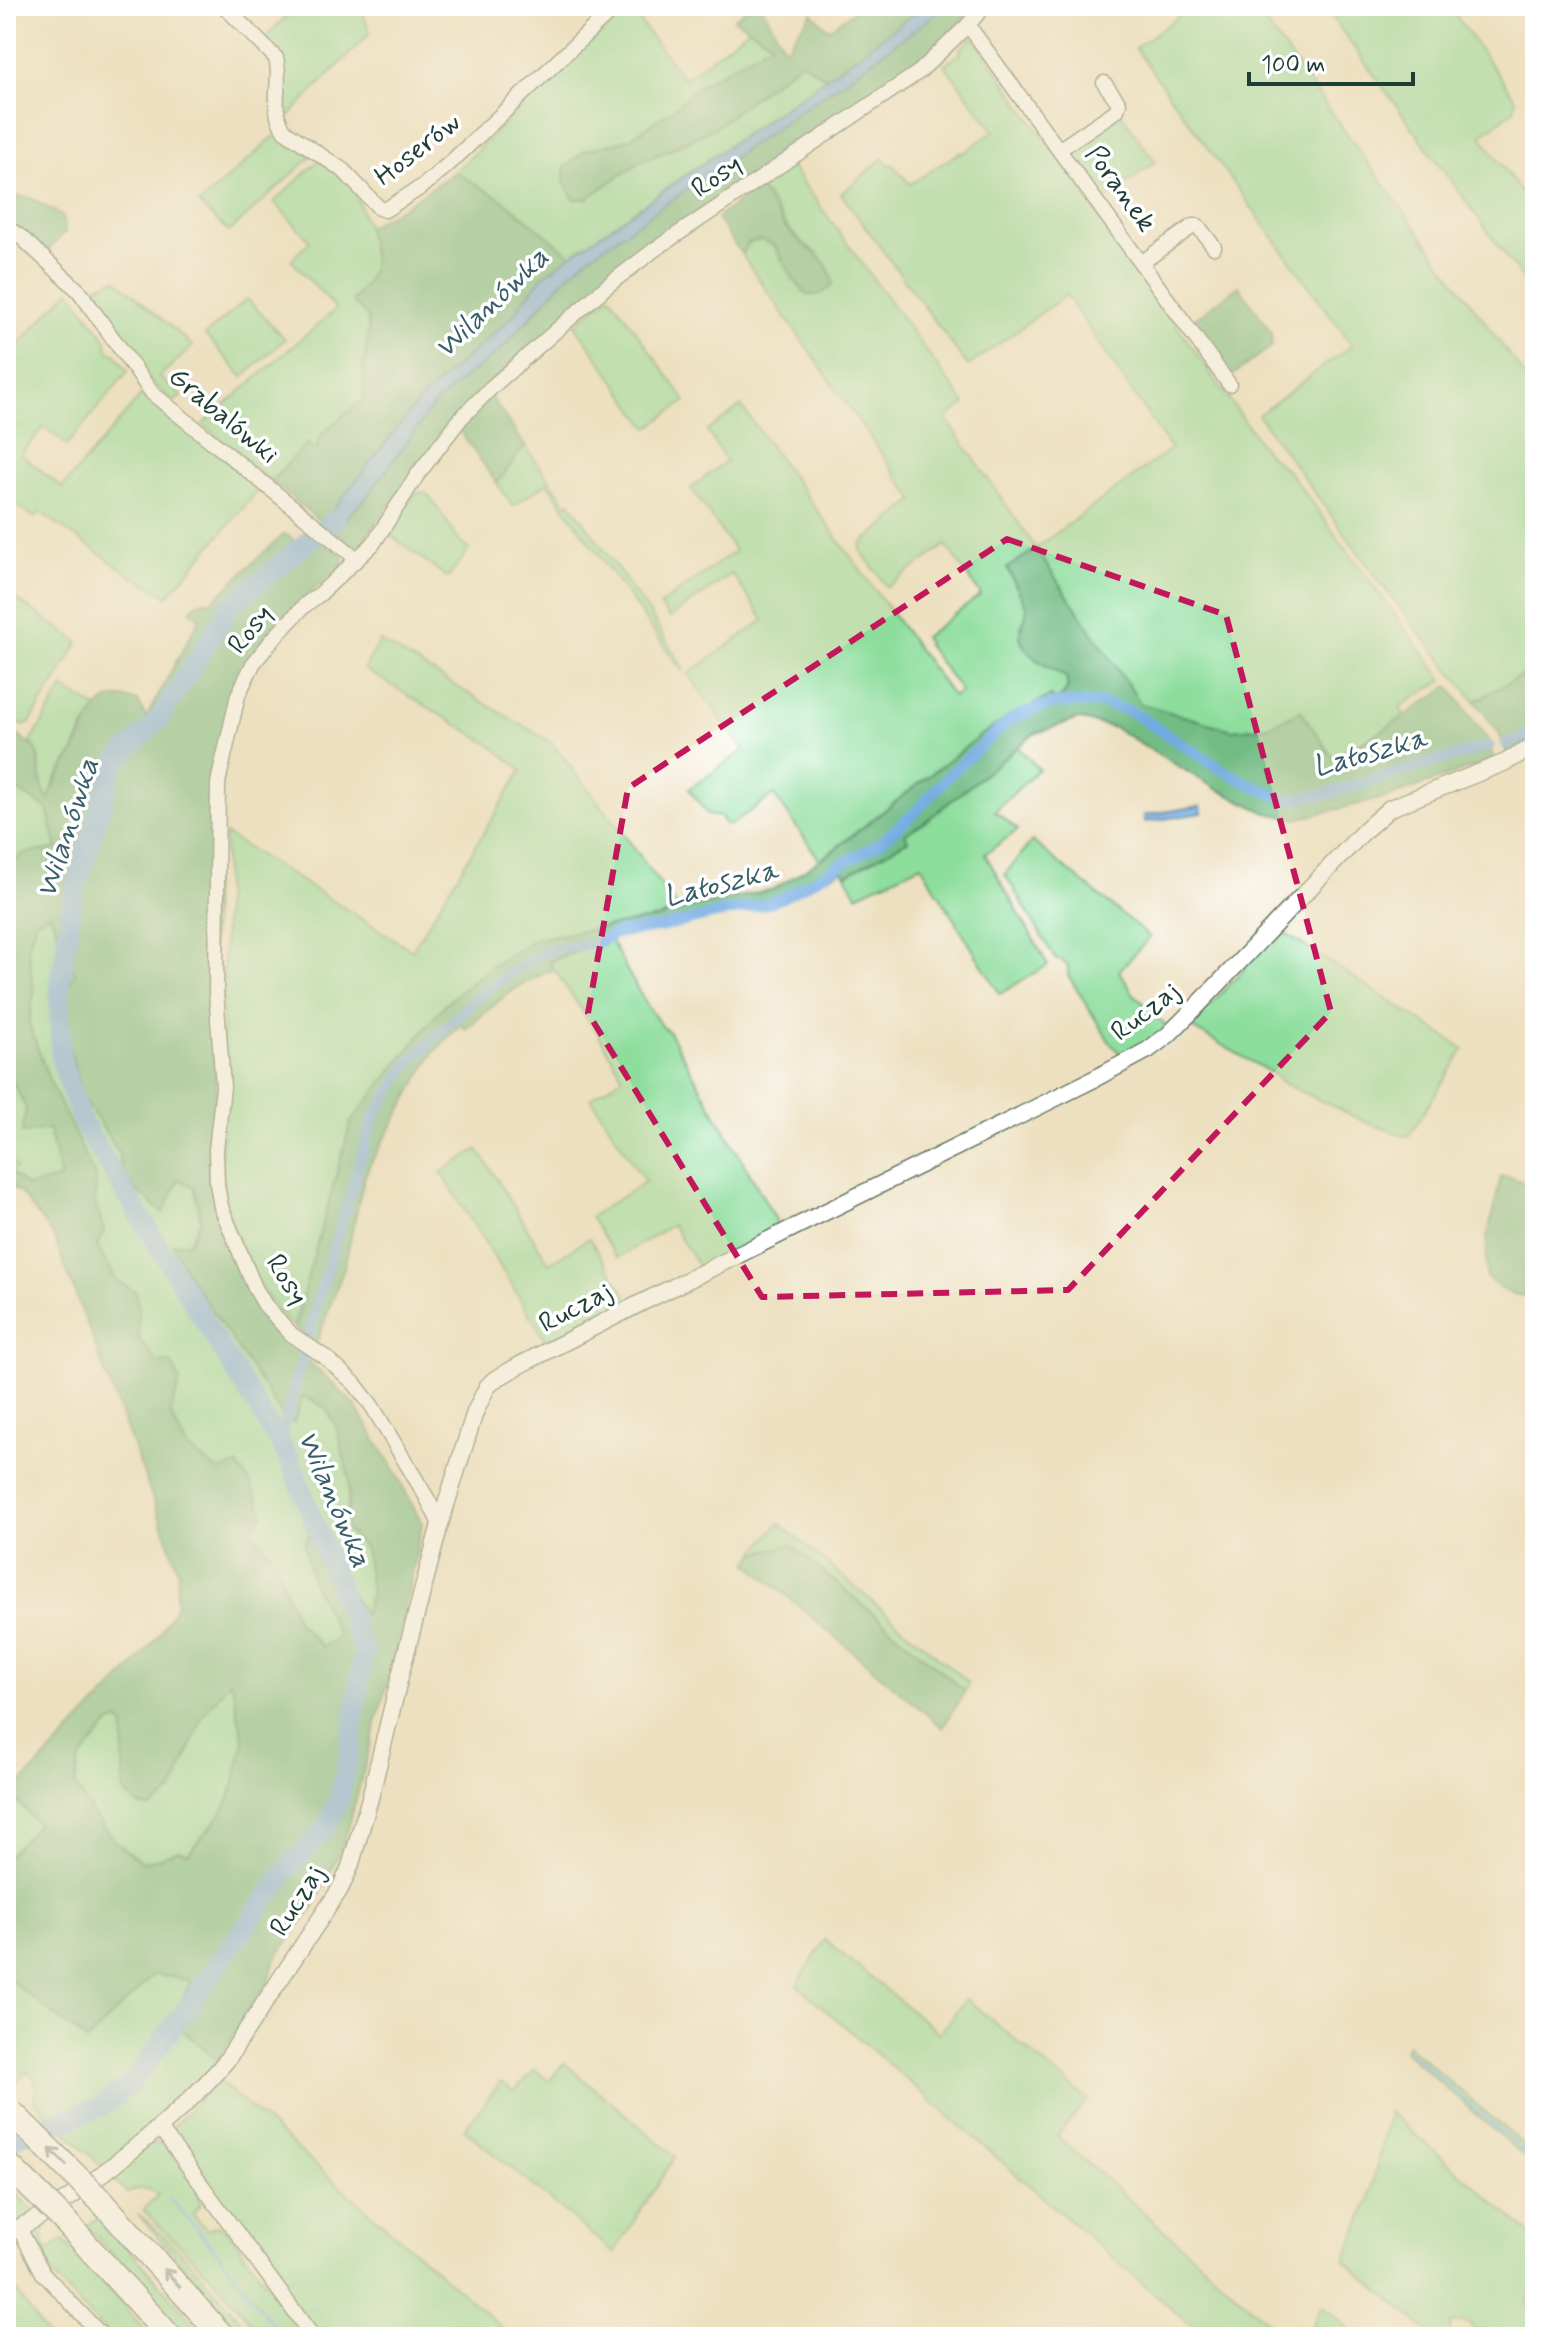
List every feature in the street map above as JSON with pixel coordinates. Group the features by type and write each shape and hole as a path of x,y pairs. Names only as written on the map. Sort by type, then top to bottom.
{"highway":[{"path":"8,2110 103,2203 223,2337"},
{"path":"6,2163 63,2219 170,2337"}],"street":[{"name":"Hoserów","path":"224,6 276,58 276,113 285,131 344,171 379,208 385,210 423,186 451,162 616,6"},
{"name":"Rosy","path":"440,1524 372,1406 354,1383 325,1357 291,1334 265,1305 221,1207 216,1150 223,1087 216,991 218,783 238,695 253,664 305,605 373,544 418,474 461,418 493,386 607,286 654,250 919,72 984,6"},
{"name":"Poranek","path":"968,25 1229,384"},
{"path":"1060,149 1117,110 1119,103 1104,83"},
{"path":"1141,263 1193,226 1198,226 1214,247"},
{"name":"Grabalówki","path":"6,227 79,291 152,393 357,559"},
{"name":"Ruczaj","path":"13,2231 54,2209 87,2186 160,2128 193,2097 226,2061 340,1889 350,1867 370,1798 440,1524 475,1412 487,1387 494,1380 637,1305 1148,1050 1186,1018 1366,829 1390,808 1506,762 1535,745"},
{"path":"160,2128 313,2337"},
{"path":"13,2231 43,2273 103,2337"}],"highlighted area":[{"path":"1007,539 1226,615 1331,1012 1068,1290 762,1297 588,1013 628,788"}],"green space":[{"path":"296,6 361,6 370,33 288,117 281,110 284,57 264,39"},
{"path":"625,6 641,6 641,23 684,79 750,28 773,43 697,87 676,107 629,139 584,151 586,199 641,161 713,129 801,61 826,78 571,255 503,200 455,172"},
{"path":"762,6 785,49 812,13 829,29 861,6 925,6 826,78 801,61 713,129 641,161 586,199 574,199 564,182 565,167 584,151 629,139 676,107 697,87 772,43 734,19 746,9"},
{"path":"947,6 976,6 912,69 671,236 634,256 424,459 360,545 349,544 333,531 365,499 434,405 528,321 565,278 589,257"},
{"path":"1193,6 1253,6 1535,390 1535,668 1475,701 1393,600 1258,415 1352,345 1135,48"},
{"path":"1324,6 1449,6 1516,100 1514,110 1481,136 1535,212 1535,296"},
{"path":"973,37 1267,453 1290,473 1443,680 1400,707 1405,717 1332,758 1301,711 1266,727 1232,730 1141,704 1036,549 1022,594 1027,615 1020,632 1022,640 1038,661 1066,677 1066,691 1055,701 1051,696 1010,716 980,736 820,860 774,795 726,825 721,817 708,815 689,789 744,750 688,674 764,620 732,574 669,618 660,605 735,551 691,488 726,461 707,431 741,406 953,697 961,691 924,637 981,595 946,545 887,587 861,551 861,544 914,500 742,255 748,243 760,240 774,245 793,279 817,253 791,231 758,187 790,165 965,404 946,418 1036,548 1171,449 1066,295 968,366 841,194 883,158 910,184 994,131 944,64 961,54 960,49"},
{"path":"1120,112 1155,162 1103,201 1073,157 1085,136"},
{"path":"277,134 312,156 229,232 199,204"},
{"path":"319,160 353,186 367,227 374,266 367,284 364,399 320,435 316,450 307,444 271,481 203,424 336,309 291,260 310,241 274,202"},
{"path":"455,172 503,200 571,255 541,278 511,318 413,408 321,522 271,481 307,443 317,450 320,435 364,399 363,367 369,319 352,301 367,282 372,267 367,227"},
{"path":"758,187 786,228 826,265 833,283 825,291 807,295 793,279 774,245 760,240 748,243 742,255 717,218"},
{"path":"16,196 31,198 62,216 65,232 47,252 6,221 6,200"},
{"path":"116,279 193,346 159,377 182,396 174,402 152,383 88,290"},
{"path":"1239,286 1271,332 1272,346 1233,375 1228,374 1190,322"},
{"path":"70,290 106,340 109,352 115,353 128,371 67,445 44,427 21,454 62,488 144,392 260,488 168,596 130,575 40,512 35,518 6,498 6,373 18,362 10,353"},
{"path":"610,295 686,401 648,428 575,325"},
{"path":"247,299 285,339 243,377 205,335"},
{"path":"489,394 525,446 497,483 459,430"},
{"path":"525,446 567,504 570,502 649,613 684,669 682,671 547,483 513,506 497,483"},
{"path":"422,492 429,496 462,544 469,549 448,578 390,535 414,495"},
{"path":"310,527 344,556 344,563 275,624 234,680 213,785 212,991 216,1087 208,1171 219,1216 254,1307 355,1405 422,1524 401,1631 345,1840 314,1907 274,1961 269,1983 218,2060 171,2020 191,1981 154,1974 87,2041 6,1977 6,1858 38,1824 11,1794 159,1635 176,1606 178,1571 54,1237 21,1194 6,1182 6,1169 27,1187 61,1178 49,1129 22,1133 26,1108 6,1069 6,871 22,854 57,848 47,809 6,783 6,727 36,748 41,782 49,799 88,722 106,701 116,698 138,701 146,718 200,618 190,611 194,605 212,601 284,534 294,542","holes":["50,914 75,973 67,989 70,1050 83,1097 118,1151 123,1172 136,1190 163,1213 179,1179 194,1187 201,1220 189,1243 172,1244 189,1276 288,1424 294,1422 303,1396 325,1407 336,1425 349,1478 347,1530 365,1549 371,1592 364,1615 335,1563 309,1534 304,1544 312,1580 339,1637 322,1647 297,1621 274,1559 251,1530 263,1514 250,1481 237,1465 219,1471 187,1448 170,1414 180,1381 171,1363 157,1362 139,1339 136,1292 117,1281 97,1247 104,1231 95,1202 96,1179 50,1082 29,1024 34,991 28,947 36,920","231,1680 244,1742 230,1799 189,1853 178,1850 143,1862 113,1838 75,1786 79,1761 108,1725 118,1720 124,1726 123,1792 138,1805 151,1808 173,1791 203,1715"]},
{"path":"1036,549 1141,704 1232,730 1266,727 1301,711 1333,758 1371,738 1449,686 1487,739 1494,760 1385,798 1296,819 1267,813 1215,788 1115,728 1078,719 1034,734 926,821 905,834 908,840 846,875 843,870 775,905 610,939 557,958 549,962 554,970 518,987 466,1030 461,1024 434,1052 364,1178 344,1268 316,1344 294,1327 351,1122 444,1005 486,970 535,939 658,918 679,910 774,889 829,854 980,736 1010,716 1051,696 1056,701 1062,696 1067,688 1066,677 1037,660 1021,641 1020,633 1027,608 1007,568"},
{"path":"13,597 79,642 30,723 24,726 13,720 6,697 6,599"},
{"path":"380,641 552,743 679,910 658,918 535,939 351,1122 294,1327 276,1309 259,1283 236,1232 221,1185 225,834 412,950 522,770 491,745 364,669"},
{"path":"1535,668 1535,739 1507,754 1499,733 1475,701"},
{"path":"63,688 99,709 83,729 73,753 55,780 49,800 42,787 38,754 31,742"},
{"path":"1018,747 1039,769 995,811 1018,830 985,854 1048,965 1000,994 921,865 857,895 846,875 907,841 904,834 926,821"},
{"path":"12,787 47,808 57,849 22,854 6,871 6,801"},
{"path":"1032,841 1150,937 1119,971 1133,993 1169,1029 1134,1053 1121,1055 1109,1041 1068,975 1068,966 1056,960 1005,874"},
{"path":"50,914 75,973 67,989 70,1050 83,1097 118,1151 123,1172 163,1213 180,1178 194,1187 201,1220 188,1243 173,1244 294,1422 302,1396 325,1407 336,1425 349,1478 347,1529 365,1549 371,1592 364,1616 335,1563 304,1544 312,1580 339,1637 322,1647 297,1621 274,1559 251,1529 219,1471 187,1448 170,1413 180,1380 171,1363 157,1363 139,1339 139,1310 97,1247 104,1231 95,1202 96,1179 50,1082 29,1024 34,991 28,948 36,920"},
{"path":"1280,930 1464,1049 1408,1137 1368,1123 1281,1082 1273,1074 1190,1027"},
{"path":"610,939 646,1003 669,1032 776,1220 776,1231 700,1269 672,1225 617,1258 590,1217 645,1182 591,1098 623,1077 549,962"},
{"path":"6,1069 26,1108 22,1132 49,1129 61,1179 27,1187 10,1173 16,1167 6,1158"},
{"path":"478,1149 549,1263 589,1238 631,1302 547,1342 441,1172"},
{"path":"1501,1176 1535,1187 1535,1296 1508,1292 1486,1277 1487,1238"},
{"path":"779,1523 969,1683 965,1691 792,1545 755,1553"},
{"path":"791,1545 965,1691 943,1728 748,1563 755,1553"},
{"path":"231,1679 244,1742 230,1799 188,1853 178,1850 143,1862 113,1838 75,1786 79,1761 108,1725 118,1720 124,1726 124,1792 173,1791 203,1715"},
{"path":"11,1794 38,1824 6,1858 6,1799"},
{"path":"825,1940 939,2033 966,1999 1088,2100 1057,2136 1285,2337 1205,2337 797,1985"},
{"path":"154,1973 192,1981 143,2060 106,2097 53,2119 34,2100 37,2086 34,2077 27,2071 15,2084 6,2074 6,1977 87,2041"},
{"path":"178,2026 218,2060 158,2123 103,2168 60,2126 105,2109 127,2093"},
{"path":"1407,2045 1535,2155 1535,2166 1404,2051"},
{"path":"564,2063 675,2156 614,2253 464,2129 501,2082 514,2091 535,2070 549,2081"},
{"path":"218,2080 513,2337 319,2337 172,2134 174,2125"},
{"path":"1389,2112 1535,2238 1535,2280 1527,2306 1535,2313 1535,2337 1485,2337 1466,2322 1451,2324 1449,2337 1435,2337 1345,2261 1369,2200"},
{"path":"150,2143 166,2146 196,2187 201,2203 193,2214 207,2230 218,2225 226,2229 307,2337 263,2337 214,2279 143,2210 158,2195 143,2189 127,2193 109,2175"},
{"path":"6,2184 37,2214 6,2228"},
{"path":"137,2213 184,2256 254,2337 245,2337"},
{"path":"100,2216 206,2337 184,2337 87,2226"},
{"path":"44,2221 48,2225 43,2238 48,2251 63,2240 150,2337 110,2337 49,2272 31,2236"},
{"path":"6,2276 48,2337 6,2337"},
{"path":"1322,2305 1359,2337 1306,2337"}],"water":[{"path":"925,6 947,6 589,257 565,278 501,350 434,405 365,499 333,531 321,522 413,408 511,318 541,278"},
{"path":"1201,806 1202,813 1145,822 1144,815"}],"waterway":[{"name":"Wilanówka","path":"6,2141 101,2107 132,2083 290,1866 326,1828 339,1801 349,1754 364,1651 290,1460 82,1122 61,1060 59,994 72,900 114,764 160,718 231,605 335,519"},
{"name":"Latoszka","path":"280,1441 319,1297 373,1119 408,1064 483,992 531,959 554,950 598,942 617,933 662,927 782,898 881,842 1010,720 1057,703 1101,703 1130,711 1221,769 1288,800 1322,795 1489,746"},
{"name":"Latoszka","path":"1506,743 1523,738 1535,729"},
{"path":"1407,2050 1535,2161"},
{"path":"169,2198 218,2253 282,2337"}]}
